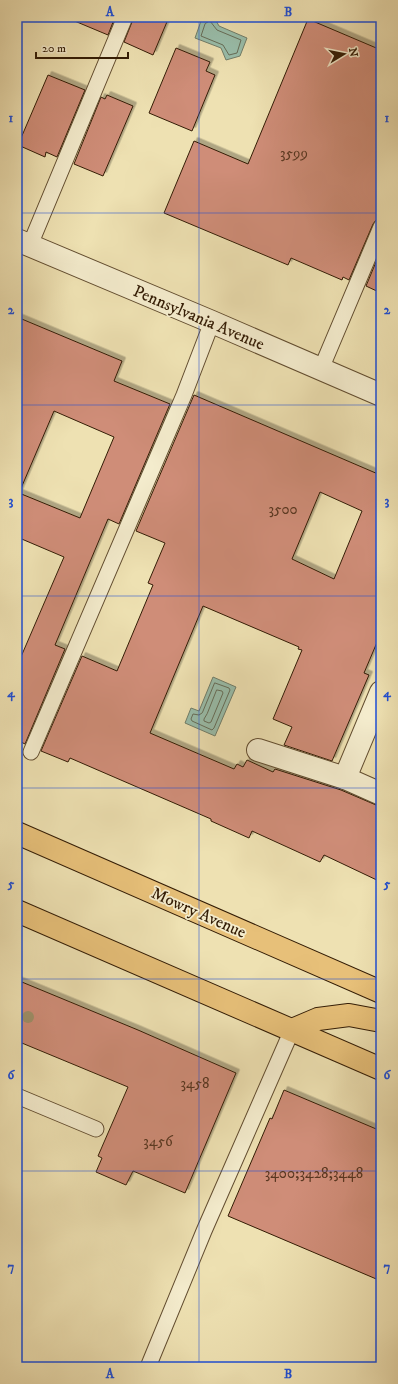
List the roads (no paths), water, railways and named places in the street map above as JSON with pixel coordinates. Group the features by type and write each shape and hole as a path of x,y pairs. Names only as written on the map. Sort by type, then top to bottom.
{"main road":[{"name":"Mowry Avenue","path":"17,833 381,992"},
{"path":"17,911 381,1069"},
{"path":"292,1030 318,1019 349,1015 381,1021"}],"street":[{"name":"Pennsylvania Avenue","path":"23,243 381,395"},
{"path":"345,778 381,692"},
{"path":"258,750 345,778 381,794"}],"lane":[{"path":"23,243 125,17"},
{"path":"321,369 381,227"},
{"path":"31,752 184,395 212,322"},
{"path":"148,1367 204,1231 292,1030"},
{"path":"17,1096 96,1129"}],"water":[{"path":"214,17 219,26 247,38 240,56 226,60 221,48 195,38 201,21"},
{"path":"213,677 236,687 215,736 185,723 191,708 199,711"}]}
